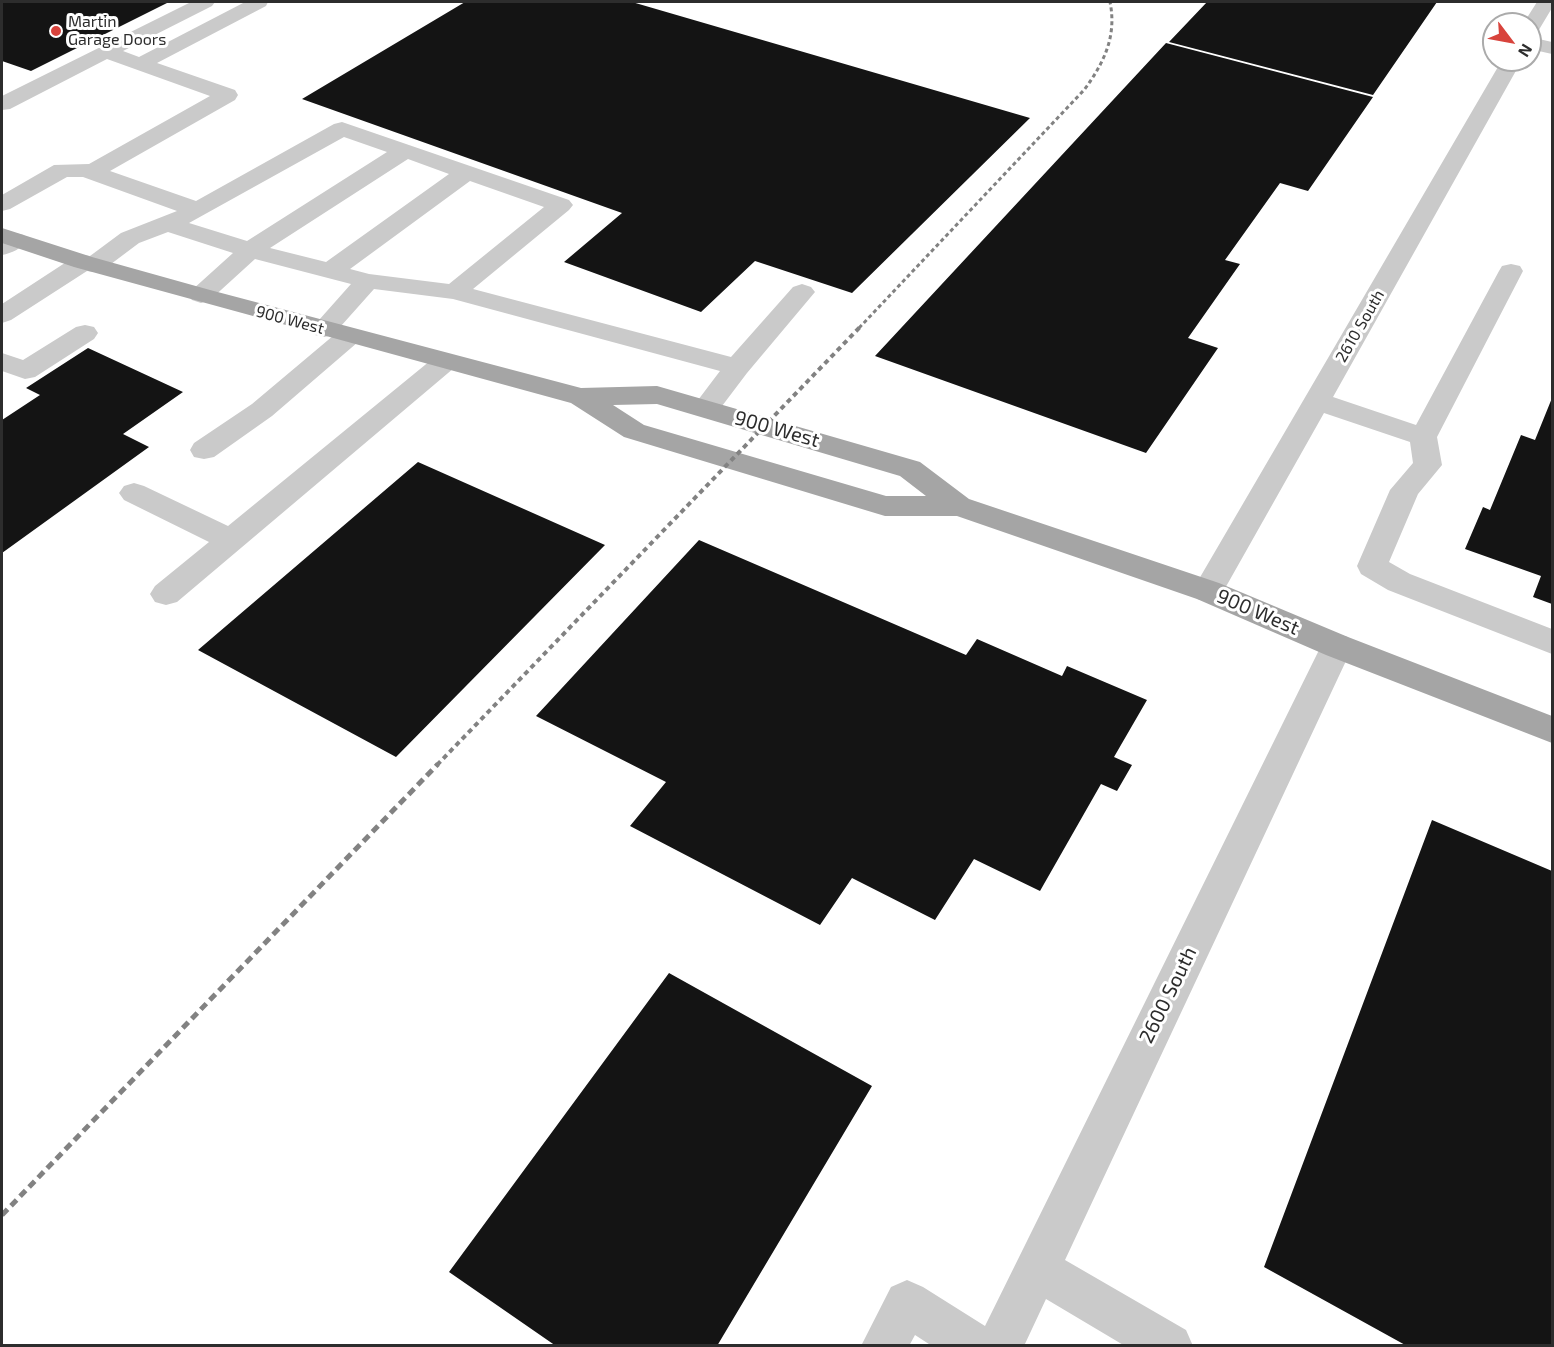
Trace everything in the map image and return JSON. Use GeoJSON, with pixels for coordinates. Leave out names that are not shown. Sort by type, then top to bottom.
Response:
{"type":"FeatureCollection","features":[{"type":"Feature","properties":{"kind":"main road","name":"900 West"},"geometry":{"type":"LineString","coordinates":[[6,241],[336,333],[582,397],[657,395],[910,469],[959,506],[1208,591],[1337,646],[1552,730]]}},
{"type":"Feature","properties":{"kind":"main road","name":"900 West"},"geometry":{"type":"LineString","coordinates":[[582,397],[634,431],[885,506],[959,506]]}},
{"type":"Feature","properties":{"kind":"street"},"geometry":{"type":"LineString","coordinates":[[3,102],[205,2]]}},
{"type":"Feature","properties":{"kind":"street"},"geometry":{"type":"LineString","coordinates":[[140,64],[259,2]]}},
{"type":"Feature","properties":{"kind":"street"},"geometry":{"type":"LineString","coordinates":[[92,172],[227,95],[106,51]]}},
{"type":"Feature","properties":{"kind":"street","name":"2610 South"},"geometry":{"type":"LineString","coordinates":[[1208,591],[1505,72]]}},
{"type":"Feature","properties":{"kind":"street"},"geometry":{"type":"LineString","coordinates":[[2,315],[130,238],[198,210],[342,129],[561,205],[454,292]]}},
{"type":"Feature","properties":{"kind":"street"},"geometry":{"type":"LineString","coordinates":[[201,295],[250,250],[405,151]]}},
{"type":"Feature","properties":{"kind":"street"},"geometry":{"type":"LineString","coordinates":[[2,204],[62,170],[92,172],[198,210]]}},
{"type":"Feature","properties":{"kind":"street"},"geometry":{"type":"LineString","coordinates":[[330,271],[467,172]]}},
{"type":"Feature","properties":{"kind":"street"},"geometry":{"type":"LineString","coordinates":[[167,224],[250,250],[368,281],[454,292],[736,367]]}},
{"type":"Feature","properties":{"kind":"street"},"geometry":{"type":"LineString","coordinates":[[1511,271],[1423,437],[1428,465],[1405,490],[1372,566],[1399,582],[1552,642]]}},
{"type":"Feature","properties":{"kind":"street"},"geometry":{"type":"LineString","coordinates":[[204,450],[262,410],[336,333],[368,281]]}},
{"type":"Feature","properties":{"kind":"street"},"geometry":{"type":"LineString","coordinates":[[706,408],[736,367],[802,292]]}},
{"type":"Feature","properties":{"kind":"street"},"geometry":{"type":"LineString","coordinates":[[2,361],[25,371],[85,333]]}},
{"type":"Feature","properties":{"kind":"street"},"geometry":{"type":"LineString","coordinates":[[166,594],[445,362]]}},
{"type":"Feature","properties":{"kind":"street"},"geometry":{"type":"LineString","coordinates":[[1318,401],[1423,437]]}},
{"type":"Feature","properties":{"kind":"street"},"geometry":{"type":"LineString","coordinates":[[134,493],[230,540]]}},
{"type":"Feature","properties":{"kind":"street","name":"2600 South"},"geometry":{"type":"LineString","coordinates":[[1000,1346],[1337,646]]}},
{"type":"Feature","properties":{"kind":"street"},"geometry":{"type":"LineString","coordinates":[[1037,1269],[1170,1346]]}},
{"type":"Feature","properties":{"kind":"street"},"geometry":{"type":"LineString","coordinates":[[884,1346],[907,1303],[974,1346]]}},
{"type":"Feature","properties":{"kind":"building","name":"Martin Garage Doors"},"geometry":{"type":"Polygon","coordinates":[[[2,2],[169,2],[31,71],[2,61],[2,2]]]}},
{"type":"Feature","properties":{"kind":"building"},"geometry":{"type":"Polygon","coordinates":[[[465,2],[632,2],[1030,118],[852,293],[755,261],[701,312],[564,262],[622,213],[302,99],[465,2]]]}},
{"type":"Feature","properties":{"kind":"building"},"geometry":{"type":"Polygon","coordinates":[[[1207,2],[1437,2],[1373,95],[1169,42],[1207,2]]]}},
{"type":"Feature","properties":{"kind":"building"},"geometry":{"type":"Polygon","coordinates":[[[1166,43],[1373,97],[1308,191],[1280,183],[1225,260],[1240,264],[1188,338],[1218,348],[1146,453],[875,356],[1166,43]]]}},
{"type":"Feature","properties":{"kind":"building"},"geometry":{"type":"Polygon","coordinates":[[[88,348],[183,392],[123,434],[149,447],[2,553],[2,420],[40,395],[26,388],[88,348]]]}},
{"type":"Feature","properties":{"kind":"building"},"geometry":{"type":"Polygon","coordinates":[[[1552,398],[1552,604],[1533,597],[1541,576],[1465,549],[1483,507],[1490,510],[1521,435],[1535,440],[1552,398]]]}},
{"type":"Feature","properties":{"kind":"building"},"geometry":{"type":"Polygon","coordinates":[[[418,462],[605,545],[396,757],[198,650],[418,462]]]}},
{"type":"Feature","properties":{"kind":"building"},"geometry":{"type":"Polygon","coordinates":[[[699,540],[966,655],[977,639],[1062,676],[1067,666],[1147,700],[1114,757],[1132,765],[1117,791],[1101,784],[1040,891],[974,859],[935,920],[852,878],[820,925],[630,826],[666,782],[536,716],[699,540]]]}},
{"type":"Feature","properties":{"kind":"building"},"geometry":{"type":"Polygon","coordinates":[[[1432,820],[1552,871],[1552,1346],[1407,1346],[1264,1267],[1432,820]]]}},
{"type":"Feature","properties":{"kind":"building"},"geometry":{"type":"Polygon","coordinates":[[[669,973],[872,1086],[717,1346],[556,1346],[449,1272],[669,973]]]}},
{"type":"Feature","properties":{"kind":"railway"},"geometry":{"type":"LineString","coordinates":[[859,328],[1084,90],[1107,49],[1112,26],[1110,2]]}},
{"type":"Feature","properties":{"kind":"railway"},"geometry":{"type":"LineString","coordinates":[[437,765],[860,327]]}},
{"type":"Feature","properties":{"kind":"railway"},"geometry":{"type":"LineString","coordinates":[[2,1215],[438,764]]}},
{"type":"Feature","properties":{"kind":"place","name":"Martin Garage Doors"},"geometry":{"type":"Point","coordinates":[56,31]}}]}
